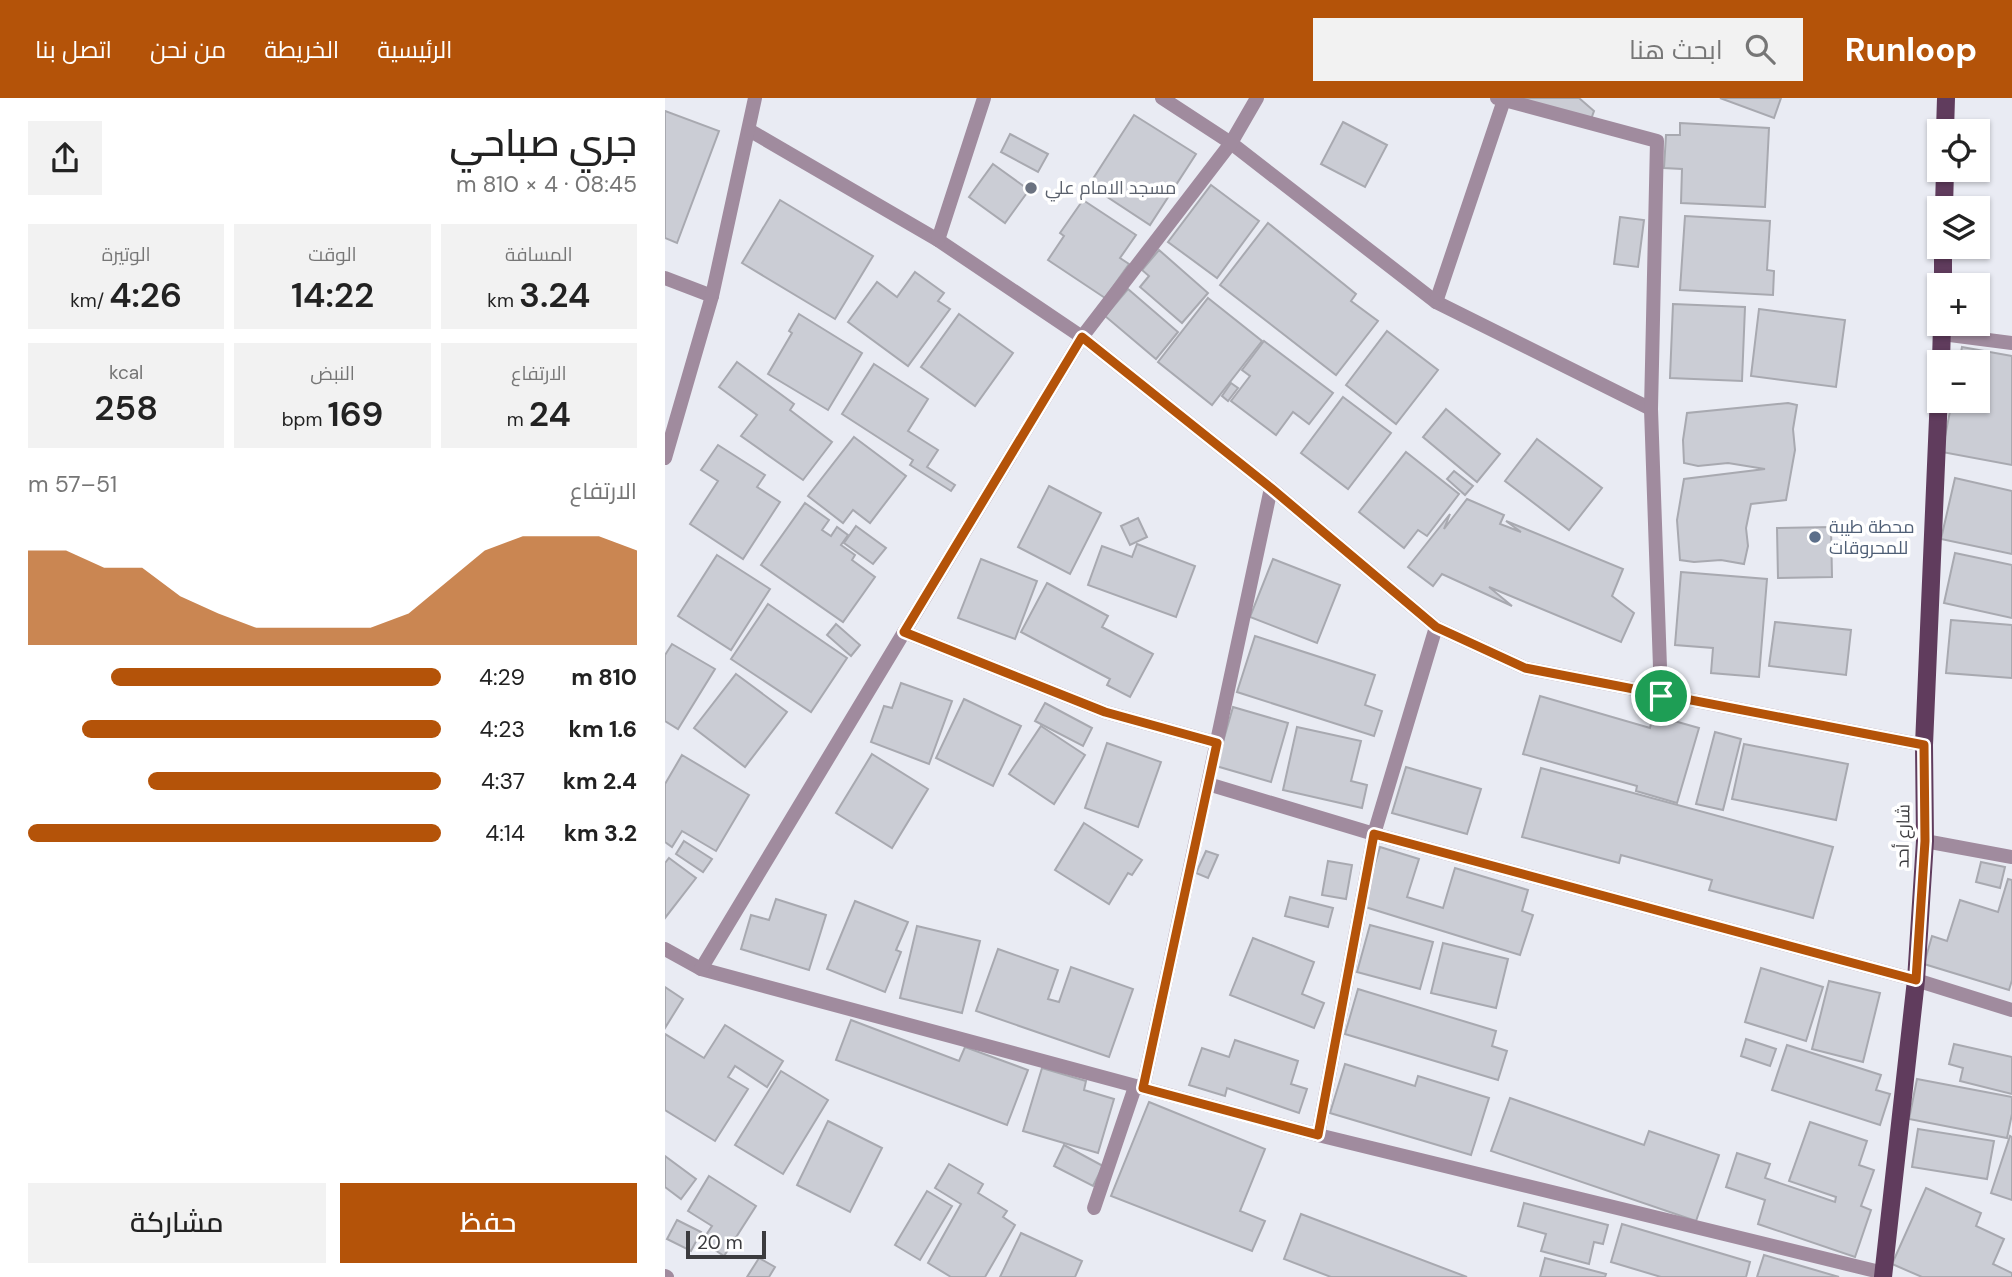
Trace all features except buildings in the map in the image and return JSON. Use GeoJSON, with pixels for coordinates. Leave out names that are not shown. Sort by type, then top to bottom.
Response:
{"type":"FeatureCollection","features":[{"type":"Feature","properties":{"kind":"main road"},"geometry":{"type":"LineString","coordinates":[[1945,119],[1946,98]]}},
{"type":"Feature","properties":{"kind":"main road","name":"شارع أحد"},"geometry":{"type":"LineString","coordinates":[[1883,1275],[1916,980],[1925,841],[1924,745],[1938,413]]}},
{"type":"Feature","properties":{"kind":"street"},"geometry":{"type":"LineString","coordinates":[[665,458],[712,296],[755,98]]}},
{"type":"Feature","properties":{"kind":"street"},"geometry":{"type":"LineString","coordinates":[[938,240],[984,98]]}},
{"type":"Feature","properties":{"kind":"street"},"geometry":{"type":"LineString","coordinates":[[1162,98],[1231,143],[1436,302],[1651,409]]}},
{"type":"Feature","properties":{"kind":"street"},"geometry":{"type":"LineString","coordinates":[[701,969],[1082,337],[1231,143],[1257,98]]}},
{"type":"Feature","properties":{"kind":"street"},"geometry":{"type":"LineString","coordinates":[[1436,302],[1501,99],[1657,141],[1651,409],[1661,696]]}},
{"type":"Feature","properties":{"kind":"street"},"geometry":{"type":"LineString","coordinates":[[749,130],[938,240],[1082,337],[1271,488],[1436,627],[1525,668],[1924,745]]}},
{"type":"Feature","properties":{"kind":"street"},"geometry":{"type":"LineString","coordinates":[[665,278],[712,296]]}},
{"type":"Feature","properties":{"kind":"street"},"geometry":{"type":"LineString","coordinates":[[1977,336],[2012,343]]}},
{"type":"Feature","properties":{"kind":"street"},"geometry":{"type":"LineString","coordinates":[[1094,1208],[1139,1087],[1208,784],[1271,488]]}},
{"type":"Feature","properties":{"kind":"street"},"geometry":{"type":"LineString","coordinates":[[1318,1135],[1374,834],[1436,627]]}},
{"type":"Feature","properties":{"kind":"street"},"geometry":{"type":"LineString","coordinates":[[904,632],[1105,712],[1217,743]]}},
{"type":"Feature","properties":{"kind":"street"},"geometry":{"type":"LineString","coordinates":[[1208,784],[1374,834],[1916,980],[2012,1010]]}},
{"type":"Feature","properties":{"kind":"street"},"geometry":{"type":"LineString","coordinates":[[1925,841],[2012,857]]}},
{"type":"Feature","properties":{"kind":"street"},"geometry":{"type":"LineString","coordinates":[[665,949],[701,969],[1318,1135],[1883,1275]]}},
{"type":"Feature","properties":{"kind":"place","name":"مسجد الامام علي"},"geometry":{"type":"Point","coordinates":[1031,188]}},
{"type":"Feature","properties":{"kind":"place","name":"محطة طيبة للمحروقات"},"geometry":{"type":"Point","coordinates":[1815,537]}},
{"type":"Feature","properties":{"kind":"route"},"geometry":{"type":"LineString","coordinates":[[1082,337],[1271,488],[1436,627],[1525,668],[1661,696],[1924,745],[1925,841],[1916,980],[1374,834],[1318,1135],[1143,1088],[1217,743],[1105,712],[904,632],[1082,337]]}}]}
